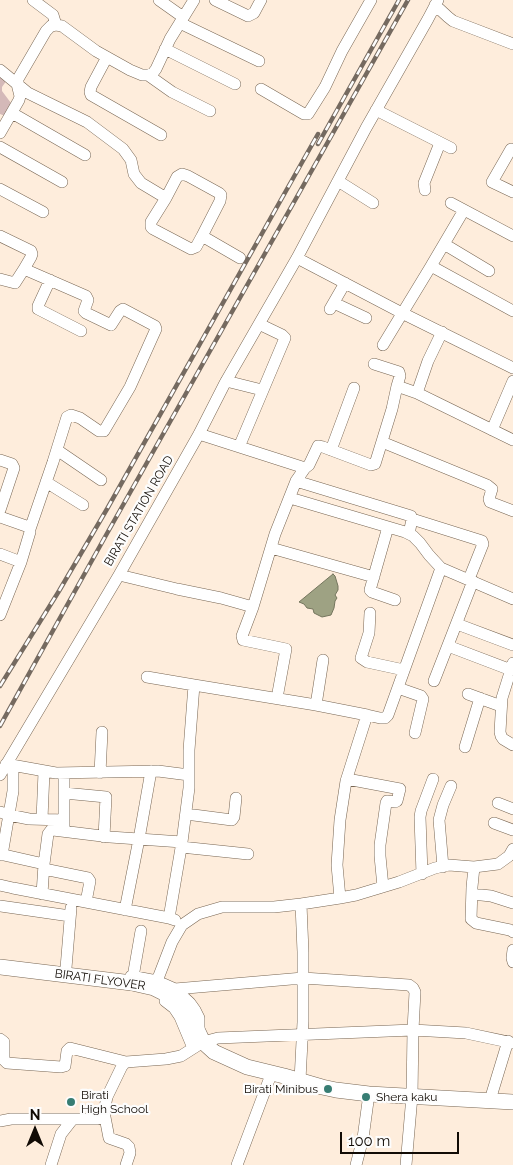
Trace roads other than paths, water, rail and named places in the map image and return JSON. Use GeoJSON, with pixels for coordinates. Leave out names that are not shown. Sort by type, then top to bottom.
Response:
{"type":"FeatureCollection","features":[{"type":"Feature","properties":{"kind":"main road","name":"BIRATI FLYOVER"},"geometry":{"type":"LineString","coordinates":[[0,967],[150,986],[160,990],[184,1008],[197,1036],[210,1050],[218,1055],[248,1067],[322,1087],[369,1094],[513,1102]]}},
{"type":"Feature","properties":{"kind":"street"},"geometry":{"type":"LineString","coordinates":[[33,0],[53,15],[56,25]]}},
{"type":"Feature","properties":{"kind":"street"},"geometry":{"type":"LineString","coordinates":[[159,0],[182,20],[260,61]]}},
{"type":"Feature","properties":{"kind":"street"},"geometry":{"type":"LineString","coordinates":[[148,75],[156,70],[170,39],[194,0]]}},
{"type":"Feature","properties":{"kind":"street"},"geometry":{"type":"LineString","coordinates":[[215,0],[248,16],[254,13],[261,0]]}},
{"type":"Feature","properties":{"kind":"street"},"geometry":{"type":"LineString","coordinates":[[261,89],[304,114],[308,114],[325,87],[342,51],[371,0]]}},
{"type":"Feature","properties":{"kind":"street"},"geometry":{"type":"LineString","coordinates":[[437,2],[448,18],[453,21],[513,44]]}},
{"type":"Feature","properties":{"kind":"street","name":"BIRATI STATION ROAD"},"geometry":{"type":"LineString","coordinates":[[0,775],[10,765],[199,434],[226,381],[297,258],[376,110],[437,2]]}},
{"type":"Feature","properties":{"kind":"street"},"geometry":{"type":"LineString","coordinates":[[0,134],[19,100],[18,79],[46,31],[51,26],[56,25],[62,26],[96,51],[130,70],[148,75],[172,92],[210,111]]}},
{"type":"Feature","properties":{"kind":"street"},"geometry":{"type":"LineString","coordinates":[[165,49],[235,84]]}},
{"type":"Feature","properties":{"kind":"street"},"geometry":{"type":"LineString","coordinates":[[107,57],[91,87],[91,95],[161,135]]}},
{"type":"Feature","properties":{"kind":"street"},"geometry":{"type":"LineString","coordinates":[[0,70],[28,93],[87,122],[123,148],[131,160],[134,174],[140,183],[166,198]]}},
{"type":"Feature","properties":{"kind":"street"},"geometry":{"type":"LineString","coordinates":[[376,110],[445,146],[424,183],[425,190]]}},
{"type":"Feature","properties":{"kind":"street"},"geometry":{"type":"LineString","coordinates":[[12,113],[85,155]]}},
{"type":"Feature","properties":{"kind":"street"},"geometry":{"type":"LineString","coordinates":[[0,147],[62,182]]}},
{"type":"Feature","properties":{"kind":"street"},"geometry":{"type":"LineString","coordinates":[[511,148],[492,182],[512,189]]}},
{"type":"Feature","properties":{"kind":"street"},"geometry":{"type":"LineString","coordinates":[[182,174],[221,195],[220,201],[202,236],[196,247],[191,249],[151,227],[151,222],[177,177],[182,174]]}},
{"type":"Feature","properties":{"kind":"street"},"geometry":{"type":"LineString","coordinates":[[338,181],[373,203]]}},
{"type":"Feature","properties":{"kind":"street"},"geometry":{"type":"LineString","coordinates":[[0,189],[43,212]]}},
{"type":"Feature","properties":{"kind":"street"},"geometry":{"type":"LineString","coordinates":[[451,203],[513,236]]}},
{"type":"Feature","properties":{"kind":"street"},"geometry":{"type":"LineString","coordinates":[[383,345],[464,210]]}},
{"type":"Feature","properties":{"kind":"street"},"geometry":{"type":"LineString","coordinates":[[0,236],[31,251],[32,254],[16,283],[0,279]]}},
{"type":"Feature","properties":{"kind":"street"},"geometry":{"type":"LineString","coordinates":[[202,236],[240,258]]}},
{"type":"Feature","properties":{"kind":"street"},"geometry":{"type":"LineString","coordinates":[[444,244],[490,271]]}},
{"type":"Feature","properties":{"kind":"street"},"geometry":{"type":"LineString","coordinates":[[297,258],[513,368]]}},
{"type":"Feature","properties":{"kind":"street"},"geometry":{"type":"LineString","coordinates":[[431,266],[513,310]]}},
{"type":"Feature","properties":{"kind":"street"},"geometry":{"type":"LineString","coordinates":[[0,615],[5,590],[21,562],[30,529],[68,416],[80,418],[99,431],[106,430],[130,387],[156,329],[155,326],[123,310],[112,324],[109,324],[84,311],[88,300],[86,296],[24,269]]}},
{"type":"Feature","properties":{"kind":"street"},"geometry":{"type":"LineString","coordinates":[[50,280],[38,310],[81,331]]}},
{"type":"Feature","properties":{"kind":"street"},"geometry":{"type":"LineString","coordinates":[[345,283],[332,306],[366,318]]}},
{"type":"Feature","properties":{"kind":"street"},"geometry":{"type":"LineString","coordinates":[[239,447],[285,338],[259,324]]}},
{"type":"Feature","properties":{"kind":"street"},"geometry":{"type":"LineString","coordinates":[[417,393],[428,361],[442,332]]}},
{"type":"Feature","properties":{"kind":"street"},"geometry":{"type":"LineString","coordinates":[[277,698],[286,649],[243,640],[242,636],[271,548],[296,481],[309,465],[318,446],[371,466],[375,464],[400,376],[398,372],[374,364]]}},
{"type":"Feature","properties":{"kind":"street"},"geometry":{"type":"LineString","coordinates":[[226,381],[262,390]]}},
{"type":"Feature","properties":{"kind":"street"},"geometry":{"type":"LineString","coordinates":[[492,430],[513,381]]}},
{"type":"Feature","properties":{"kind":"street"},"geometry":{"type":"LineString","coordinates":[[397,386],[452,409],[513,440]]}},
{"type":"Feature","properties":{"kind":"street"},"geometry":{"type":"LineString","coordinates":[[331,450],[354,388]]}},
{"type":"Feature","properties":{"kind":"street"},"geometry":{"type":"LineString","coordinates":[[199,434],[305,468]]}},
{"type":"Feature","properties":{"kind":"street"},"geometry":{"type":"LineString","coordinates":[[382,442],[487,485],[492,489],[490,502],[513,511]]}},
{"type":"Feature","properties":{"kind":"street"},"geometry":{"type":"LineString","coordinates":[[57,450],[101,480]]}},
{"type":"Feature","properties":{"kind":"street"},"geometry":{"type":"LineString","coordinates":[[0,460],[12,464],[14,468],[0,510]]}},
{"type":"Feature","properties":{"kind":"street"},"geometry":{"type":"LineString","coordinates":[[296,481],[411,516],[412,519],[482,541],[483,544],[456,624],[434,681]]}},
{"type":"Feature","properties":{"kind":"street"},"geometry":{"type":"LineString","coordinates":[[46,482],[83,505]]}},
{"type":"Feature","properties":{"kind":"street"},"geometry":{"type":"LineString","coordinates":[[290,498],[409,534],[420,543],[441,568],[513,599]]}},
{"type":"Feature","properties":{"kind":"street"},"geometry":{"type":"LineString","coordinates":[[0,517],[30,529]]}},
{"type":"Feature","properties":{"kind":"street"},"geometry":{"type":"LineString","coordinates":[[409,534],[412,519]]}},
{"type":"Feature","properties":{"kind":"street"},"geometry":{"type":"LineString","coordinates":[[388,527],[370,589],[395,600]]}},
{"type":"Feature","properties":{"kind":"street"},"geometry":{"type":"LineString","coordinates":[[271,548],[374,577]]}},
{"type":"Feature","properties":{"kind":"street"},"geometry":{"type":"LineString","coordinates":[[0,554],[21,562]]}},
{"type":"Feature","properties":{"kind":"street"},"geometry":{"type":"LineString","coordinates":[[147,677],[385,718],[388,715],[441,568]]}},
{"type":"Feature","properties":{"kind":"street"},"geometry":{"type":"LineString","coordinates":[[119,575],[253,607]]}},
{"type":"Feature","properties":{"kind":"street"},"geometry":{"type":"LineString","coordinates":[[370,613],[368,633],[361,658],[363,661],[404,670]]}},
{"type":"Feature","properties":{"kind":"street"},"geometry":{"type":"LineString","coordinates":[[456,624],[513,645]]}},
{"type":"Feature","properties":{"kind":"street"},"geometry":{"type":"LineString","coordinates":[[448,646],[512,666],[501,711],[500,736],[513,744]]}},
{"type":"Feature","properties":{"kind":"street"},"geometry":{"type":"LineString","coordinates":[[316,705],[323,660]]}},
{"type":"Feature","properties":{"kind":"street"},"geometry":{"type":"LineString","coordinates":[[169,918],[189,788],[189,750],[194,685]]}},
{"type":"Feature","properties":{"kind":"street"},"geometry":{"type":"LineString","coordinates":[[398,688],[421,696],[424,699],[415,733]]}},
{"type":"Feature","properties":{"kind":"street"},"geometry":{"type":"LineString","coordinates":[[468,694],[480,698],[513,718]]}},
{"type":"Feature","properties":{"kind":"street"},"geometry":{"type":"LineString","coordinates":[[465,747],[480,698]]}},
{"type":"Feature","properties":{"kind":"street"},"geometry":{"type":"LineString","coordinates":[[340,898],[337,865],[340,820],[347,779],[367,715]]}},
{"type":"Feature","properties":{"kind":"street"},"geometry":{"type":"LineString","coordinates":[[100,773],[102,732]]}},
{"type":"Feature","properties":{"kind":"street"},"geometry":{"type":"LineString","coordinates":[[86,902],[90,881],[88,878],[1,855],[5,814],[13,791],[10,765],[64,774],[162,771],[190,775]]}},
{"type":"Feature","properties":{"kind":"street"},"geometry":{"type":"LineString","coordinates":[[125,910],[151,771]]}},
{"type":"Feature","properties":{"kind":"street"},"geometry":{"type":"LineString","coordinates":[[42,818],[44,772]]}},
{"type":"Feature","properties":{"kind":"street"},"geometry":{"type":"LineString","coordinates":[[64,774],[64,826]]}},
{"type":"Feature","properties":{"kind":"street"},"geometry":{"type":"LineString","coordinates":[[347,779],[400,789],[397,801],[388,801],[386,803],[380,845],[383,887]]}},
{"type":"Feature","properties":{"kind":"street"},"geometry":{"type":"LineString","coordinates":[[422,874],[420,817],[433,779]]}},
{"type":"Feature","properties":{"kind":"street"},"geometry":{"type":"LineString","coordinates":[[443,867],[439,820],[443,804],[451,786]]}},
{"type":"Feature","properties":{"kind":"street"},"geometry":{"type":"LineString","coordinates":[[64,793],[106,797],[104,837]]}},
{"type":"Feature","properties":{"kind":"street"},"geometry":{"type":"LineString","coordinates":[[186,814],[232,820],[234,818],[236,798]]}},
{"type":"Feature","properties":{"kind":"street"},"geometry":{"type":"LineString","coordinates":[[498,803],[513,809]]}},
{"type":"Feature","properties":{"kind":"street"},"geometry":{"type":"LineString","coordinates":[[5,814],[42,818],[104,837],[139,839],[248,854]]}},
{"type":"Feature","properties":{"kind":"street"},"geometry":{"type":"LineString","coordinates":[[494,823],[513,830]]}},
{"type":"Feature","properties":{"kind":"street"},"geometry":{"type":"LineString","coordinates":[[42,894],[49,832],[64,826]]}},
{"type":"Feature","properties":{"kind":"street"},"geometry":{"type":"LineString","coordinates":[[157,981],[172,942],[182,925],[198,914],[222,907],[260,908],[340,898],[383,887],[449,865],[474,867],[498,864],[509,856],[513,848]]}},
{"type":"Feature","properties":{"kind":"street"},"geometry":{"type":"LineString","coordinates":[[474,867],[471,920],[513,932]]}},
{"type":"Feature","properties":{"kind":"street"},"geometry":{"type":"LineString","coordinates":[[0,884],[42,894],[169,918],[176,920],[182,925]]}},
{"type":"Feature","properties":{"kind":"street"},"geometry":{"type":"LineString","coordinates":[[472,894],[490,896],[513,903]]}},
{"type":"Feature","properties":{"kind":"street"},"geometry":{"type":"LineString","coordinates":[[66,968],[72,899]]}},
{"type":"Feature","properties":{"kind":"street"},"geometry":{"type":"LineString","coordinates":[[300,1080],[303,1035],[301,904]]}},
{"type":"Feature","properties":{"kind":"street"},"geometry":{"type":"LineString","coordinates":[[0,906],[70,916]]}},
{"type":"Feature","properties":{"kind":"street"},"geometry":{"type":"LineString","coordinates":[[133,977],[141,931]]}},
{"type":"Feature","properties":{"kind":"street"},"geometry":{"type":"LineString","coordinates":[[513,950],[513,962]]}},
{"type":"Feature","properties":{"kind":"street"},"geometry":{"type":"LineString","coordinates":[[0,961],[157,981],[174,988],[190,1003],[199,1018],[197,1036],[182,1056],[166,1059],[126,1062],[70,1048],[67,1051],[64,1066],[61,1067],[7,1063],[4,1060],[4,1042],[0,1039]]}},
{"type":"Feature","properties":{"kind":"street"},"geometry":{"type":"LineString","coordinates":[[0,973],[136,990],[154,994],[161,997],[174,1008],[197,1036],[218,1038],[412,1030],[466,1033],[511,1042],[490,1100]]}},
{"type":"Feature","properties":{"kind":"street"},"geometry":{"type":"LineString","coordinates":[[174,988],[303,978],[409,986],[413,988],[415,992],[412,1030],[412,1096],[406,1165]]}},
{"type":"Feature","properties":{"kind":"street"},"geometry":{"type":"LineString","coordinates":[[126,1062],[122,1066],[107,1097],[104,1112],[109,1138],[126,1144],[129,1147],[130,1153],[126,1165]]}},
{"type":"Feature","properties":{"kind":"street"},"geometry":{"type":"LineString","coordinates":[[237,1165],[272,1072]]}},
{"type":"Feature","properties":{"kind":"street"},"geometry":{"type":"LineString","coordinates":[[356,1165],[363,1138],[369,1094]]}},
{"type":"Feature","properties":{"kind":"street"},"geometry":{"type":"LineString","coordinates":[[0,1121],[11,1119],[98,1119],[104,1112]]}},
{"type":"Feature","properties":{"kind":"street"},"geometry":{"type":"LineString","coordinates":[[51,1165],[61,1134],[72,1120]]}},
{"type":"Feature","properties":{"kind":"railway"},"geometry":{"type":"LineString","coordinates":[[318,144],[399,0]]}},
{"type":"Feature","properties":{"kind":"railway"},"geometry":{"type":"LineString","coordinates":[[0,726],[408,0]]}},
{"type":"Feature","properties":{"kind":"railway"},"geometry":{"type":"LineString","coordinates":[[0,686],[107,509],[318,134]]}},
{"type":"Feature","properties":{"kind":"place","name":"Birati Minibus"},"geometry":{"type":"Point","coordinates":[328,1089]}},
{"type":"Feature","properties":{"kind":"place","name":"Shera kaku"},"geometry":{"type":"Point","coordinates":[366,1097]}},
{"type":"Feature","properties":{"kind":"place","name":"Birati High School"},"geometry":{"type":"Point","coordinates":[71,1102]}}]}
